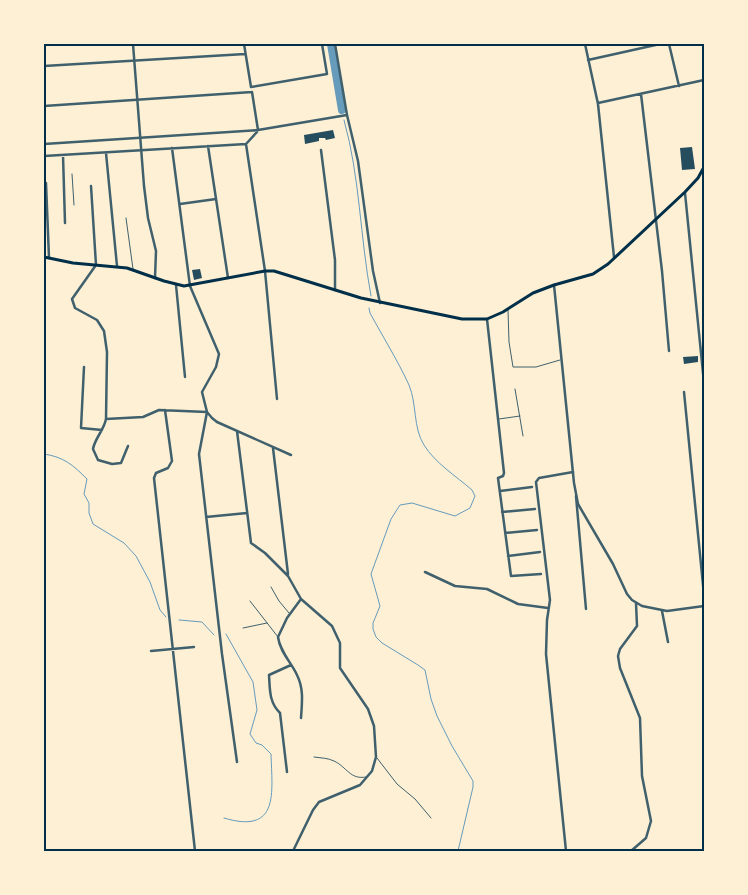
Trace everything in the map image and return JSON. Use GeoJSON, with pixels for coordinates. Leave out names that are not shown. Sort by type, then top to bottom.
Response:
{"type":"FeatureCollection","features":[{"type":"Feature","properties":{"kind":"main road"},"geometry":{"type":"LineString","coordinates":[[44,257],[67,262],[117,266],[176,285],[190,286],[266,271],[281,273],[335,291],[380,303],[462,319],[487,319],[498,315],[533,292],[554,284],[592,274],[615,259],[685,192],[698,178],[704,166]]}},
{"type":"Feature","properties":{"kind":"street"},"geometry":{"type":"LineString","coordinates":[[133,44],[140,151],[147,211],[156,251],[155,278]]}},
{"type":"Feature","properties":{"kind":"street"},"geometry":{"type":"LineString","coordinates":[[44,156],[246,144],[258,130],[244,44]]}},
{"type":"Feature","properties":{"kind":"street"},"geometry":{"type":"LineString","coordinates":[[251,87],[327,74],[322,44]]}},
{"type":"Feature","properties":{"kind":"street"},"geometry":{"type":"LineString","coordinates":[[335,44],[347,115],[358,161],[373,271],[380,303]]}},
{"type":"Feature","properties":{"kind":"street"},"geometry":{"type":"LineString","coordinates":[[585,44],[598,104],[615,259]]}},
{"type":"Feature","properties":{"kind":"street"},"geometry":{"type":"LineString","coordinates":[[588,60],[660,44]]}},
{"type":"Feature","properties":{"kind":"street"},"geometry":{"type":"LineString","coordinates":[[669,44],[679,86]]}},
{"type":"Feature","properties":{"kind":"street"},"geometry":{"type":"LineString","coordinates":[[44,66],[245,54]]}},
{"type":"Feature","properties":{"kind":"street"},"geometry":{"type":"LineString","coordinates":[[598,104],[704,80]]}},
{"type":"Feature","properties":{"kind":"street"},"geometry":{"type":"LineString","coordinates":[[44,106],[252,92]]}},
{"type":"Feature","properties":{"kind":"street"},"geometry":{"type":"LineString","coordinates":[[641,94],[662,271],[669,352]]}},
{"type":"Feature","properties":{"kind":"street"},"geometry":{"type":"LineString","coordinates":[[44,144],[258,130],[347,115]]}},
{"type":"Feature","properties":{"kind":"street"},"geometry":{"type":"LineString","coordinates":[[246,144],[266,271],[277,399]]}},
{"type":"Feature","properties":{"kind":"street"},"geometry":{"type":"LineString","coordinates":[[208,146],[228,278]]}},
{"type":"Feature","properties":{"kind":"street"},"geometry":{"type":"LineString","coordinates":[[172,148],[190,286],[219,354],[216,367],[202,392],[207,412],[199,450],[222,654],[237,762]]}},
{"type":"Feature","properties":{"kind":"street"},"geometry":{"type":"LineString","coordinates":[[321,150],[335,260],[335,291]]}},
{"type":"Feature","properties":{"kind":"street"},"geometry":{"type":"LineString","coordinates":[[106,153],[117,266]]}},
{"type":"Feature","properties":{"kind":"street"},"geometry":{"type":"LineString","coordinates":[[63,155],[65,223]]}},
{"type":"Feature","properties":{"kind":"street"},"geometry":{"type":"LineString","coordinates":[[46,183],[49,258]]}},
{"type":"Feature","properties":{"kind":"street"},"geometry":{"type":"LineString","coordinates":[[91,186],[96,265],[73,296],[72,302],[77,310],[96,320],[104,331],[107,352],[106,419],[93,447],[94,454],[98,460],[119,464],[126,455],[128,446]]}},
{"type":"Feature","properties":{"kind":"street"},"geometry":{"type":"LineString","coordinates":[[685,192],[704,383]]}},
{"type":"Feature","properties":{"kind":"street"},"geometry":{"type":"LineString","coordinates":[[180,204],[216,199]]}},
{"type":"Feature","properties":{"kind":"street"},"geometry":{"type":"LineString","coordinates":[[554,284],[586,609]]}},
{"type":"Feature","properties":{"kind":"street"},"geometry":{"type":"LineString","coordinates":[[176,285],[185,377]]}},
{"type":"Feature","properties":{"kind":"street"},"geometry":{"type":"LineString","coordinates":[[487,319],[504,473],[504,476],[498,478],[511,576],[541,574]]}},
{"type":"Feature","properties":{"kind":"street"},"geometry":{"type":"LineString","coordinates":[[84,367],[81,428],[102,430]]}},
{"type":"Feature","properties":{"kind":"street"},"geometry":{"type":"LineString","coordinates":[[684,392],[704,595]]}},
{"type":"Feature","properties":{"kind":"street"},"geometry":{"type":"LineString","coordinates":[[106,419],[143,417],[159,410],[207,412],[214,420],[291,455]]}},
{"type":"Feature","properties":{"kind":"street"},"geometry":{"type":"LineString","coordinates":[[165,410],[172,463],[168,468],[158,471],[154,478],[195,851]]}},
{"type":"Feature","properties":{"kind":"street"},"geometry":{"type":"LineString","coordinates":[[237,431],[250,542],[265,552],[288,576],[302,599],[329,623],[334,630],[340,643],[340,665],[342,671],[368,709],[373,720],[376,757],[369,776],[360,785],[319,802],[313,810],[293,851]]}},
{"type":"Feature","properties":{"kind":"street"},"geometry":{"type":"LineString","coordinates":[[273,447],[288,576]]}},
{"type":"Feature","properties":{"kind":"street"},"geometry":{"type":"LineString","coordinates":[[566,851],[546,654],[550,600],[536,482],[539,478],[573,472]]}},
{"type":"Feature","properties":{"kind":"street"},"geometry":{"type":"LineString","coordinates":[[500,491],[532,487]]}},
{"type":"Feature","properties":{"kind":"street"},"geometry":{"type":"LineString","coordinates":[[576,495],[579,506],[613,564],[627,594],[636,603],[662,610],[675,611],[704,606]]}},
{"type":"Feature","properties":{"kind":"street"},"geometry":{"type":"LineString","coordinates":[[502,512],[535,509]]}},
{"type":"Feature","properties":{"kind":"street"},"geometry":{"type":"LineString","coordinates":[[206,517],[248,513]]}},
{"type":"Feature","properties":{"kind":"street"},"geometry":{"type":"LineString","coordinates":[[505,533],[537,530]]}},
{"type":"Feature","properties":{"kind":"street"},"geometry":{"type":"LineString","coordinates":[[508,556],[540,552]]}},
{"type":"Feature","properties":{"kind":"street"},"geometry":{"type":"LineString","coordinates":[[425,572],[458,586],[487,589],[518,604],[548,608]]}},
{"type":"Feature","properties":{"kind":"street"},"geometry":{"type":"LineString","coordinates":[[300,718],[302,692],[298,677],[282,651],[278,637],[290,614],[302,599]]}},
{"type":"Feature","properties":{"kind":"street"},"geometry":{"type":"LineString","coordinates":[[631,851],[646,838],[651,821],[642,776],[640,718],[620,668],[618,656],[620,649],[637,626],[636,603]]}},
{"type":"Feature","properties":{"kind":"street"},"geometry":{"type":"LineString","coordinates":[[662,610],[668,642]]}},
{"type":"Feature","properties":{"kind":"street"},"geometry":{"type":"LineString","coordinates":[[152,651],[194,646]]}},
{"type":"Feature","properties":{"kind":"street"},"geometry":{"type":"LineString","coordinates":[[287,772],[282,720],[280,713],[271,701],[269,675],[291,665]]}},
{"type":"Feature","properties":{"kind":"lane"},"geometry":{"type":"LineString","coordinates":[[72,174],[74,205]]}},
{"type":"Feature","properties":{"kind":"lane"},"geometry":{"type":"LineString","coordinates":[[126,218],[134,270]]}},
{"type":"Feature","properties":{"kind":"lane"},"geometry":{"type":"LineString","coordinates":[[508,309],[509,342],[513,367],[536,367],[561,360]]}},
{"type":"Feature","properties":{"kind":"lane"},"geometry":{"type":"LineString","coordinates":[[515,389],[523,436]]}},
{"type":"Feature","properties":{"kind":"lane"},"geometry":{"type":"LineString","coordinates":[[498,419],[520,416]]}},
{"type":"Feature","properties":{"kind":"lane"},"geometry":{"type":"LineString","coordinates":[[271,587],[279,601],[290,614]]}},
{"type":"Feature","properties":{"kind":"lane"},"geometry":{"type":"LineString","coordinates":[[250,601],[278,637]]}},
{"type":"Feature","properties":{"kind":"lane"},"geometry":{"type":"LineString","coordinates":[[243,628],[267,622]]}},
{"type":"Feature","properties":{"kind":"lane"},"geometry":{"type":"LineString","coordinates":[[314,757],[333,760],[355,777],[369,776]]}},
{"type":"Feature","properties":{"kind":"lane"},"geometry":{"type":"LineString","coordinates":[[376,757],[397,784],[415,799],[431,818]]}},
{"type":"Feature","properties":{"kind":"building"},"geometry":{"type":"Polygon","coordinates":[[[333,130],[335,138],[326,140],[325,138],[319,138],[319,141],[305,144],[304,135],[333,130]]]}},
{"type":"Feature","properties":{"kind":"building"},"geometry":{"type":"Polygon","coordinates":[[[692,147],[695,169],[682,170],[680,148],[692,147]]]}},
{"type":"Feature","properties":{"kind":"building"},"geometry":{"type":"Polygon","coordinates":[[[200,269],[202,278],[194,280],[192,270],[200,269]]]}},
{"type":"Feature","properties":{"kind":"building"},"geometry":{"type":"Polygon","coordinates":[[[698,356],[698,362],[684,364],[683,357],[698,356]]]}},
{"type":"Feature","properties":{"kind":"waterway"},"geometry":{"type":"LineString","coordinates":[[331,44],[342,110]]}},
{"type":"Feature","properties":{"kind":"waterway"},"geometry":{"type":"LineString","coordinates":[[344,120],[357,185],[371,296]]}},
{"type":"Feature","properties":{"kind":"waterway"},"geometry":{"type":"LineString","coordinates":[[369,308],[409,385],[418,431],[424,445],[440,463],[472,490],[475,496],[470,508],[455,516],[412,503],[400,505],[391,519],[371,574],[380,606],[373,623],[376,637],[382,643],[425,670],[431,699],[437,716],[473,781],[458,851]]}},
{"type":"Feature","properties":{"kind":"waterway"},"geometry":{"type":"LineString","coordinates":[[44,454],[68,462],[87,479],[84,494],[89,503],[89,513],[93,524],[124,543],[136,556],[150,582],[160,610],[166,617]]}},
{"type":"Feature","properties":{"kind":"waterway"},"geometry":{"type":"LineString","coordinates":[[179,620],[202,622],[214,635]]}},
{"type":"Feature","properties":{"kind":"waterway"},"geometry":{"type":"LineString","coordinates":[[224,818],[242,822],[255,821],[264,815],[269,807],[272,782],[271,754],[262,745],[256,743],[250,734],[257,710],[253,682],[226,634]]}}]}
